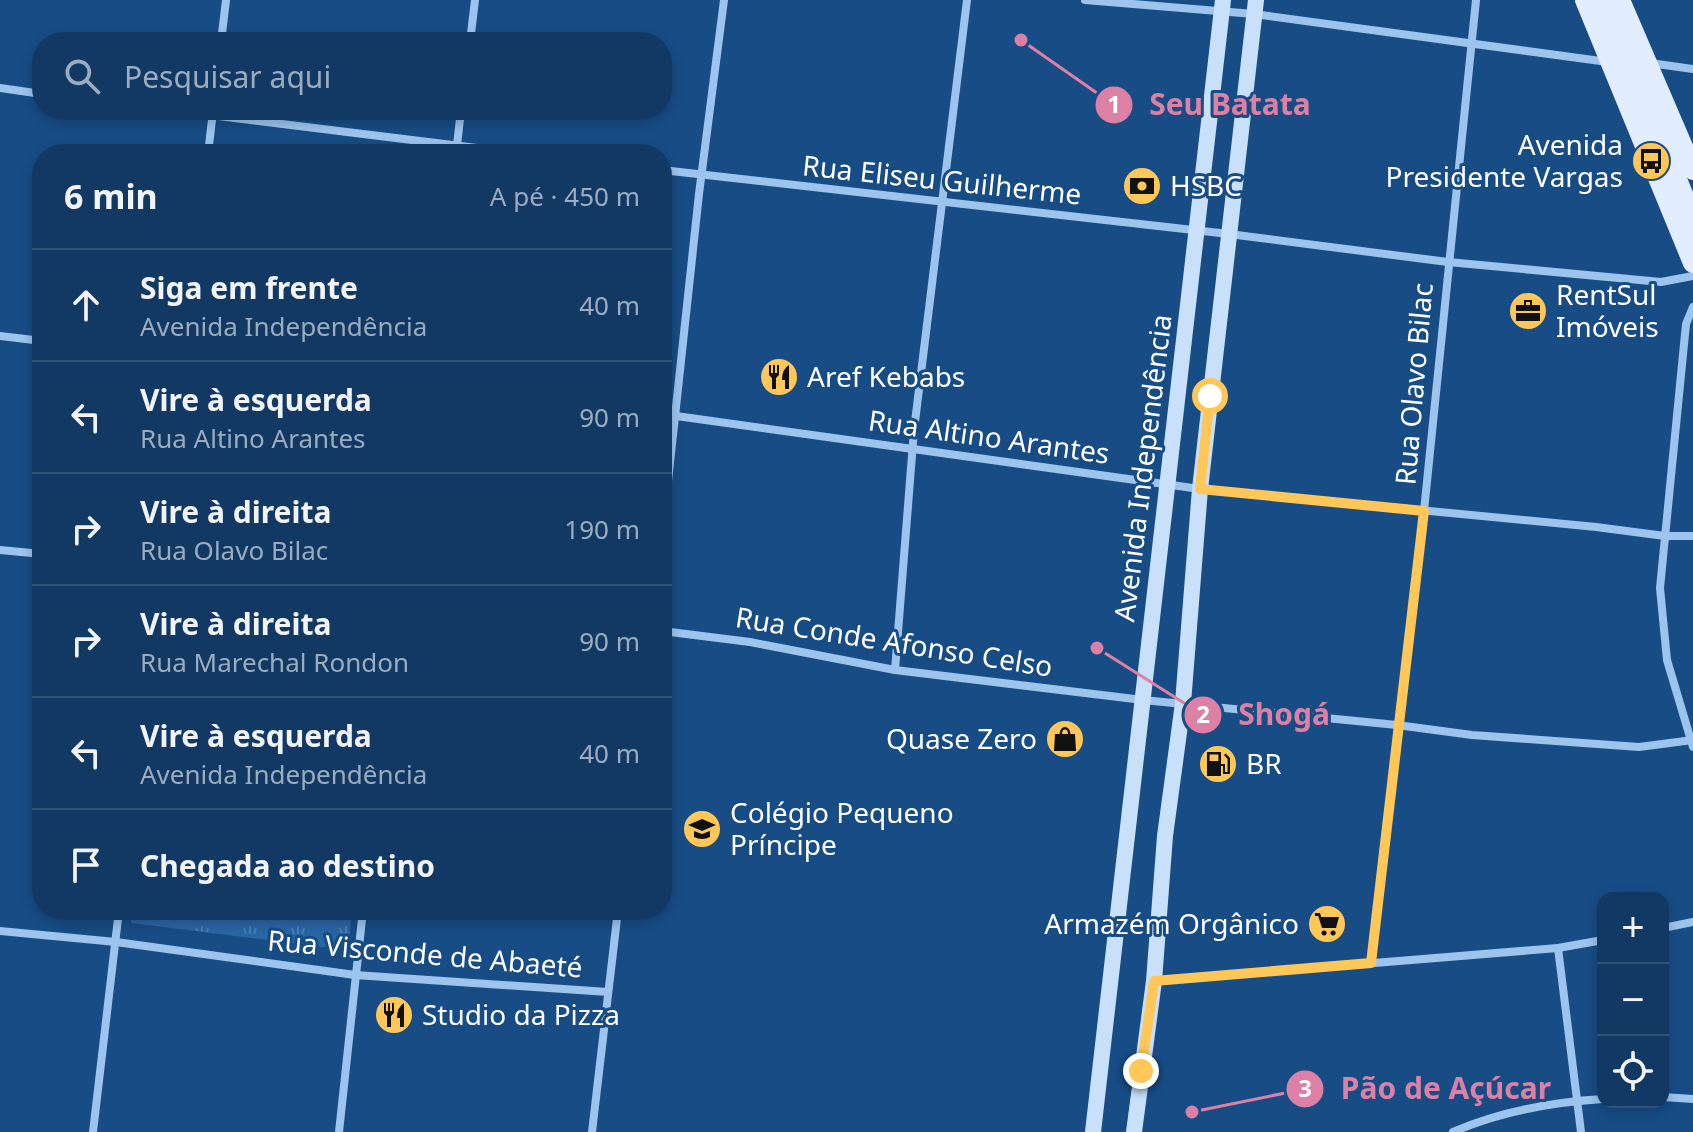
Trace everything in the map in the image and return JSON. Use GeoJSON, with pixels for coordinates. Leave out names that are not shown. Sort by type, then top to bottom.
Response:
{"type":"FeatureCollection","features":[{"type":"Feature","properties":{"kind":"main road"},"geometry":{"type":"LineString","coordinates":[[1585,0],[1693,263]]}},
{"type":"Feature","properties":{"kind":"main road"},"geometry":{"type":"LineString","coordinates":[[1603,0],[1690,211],[1693,232]]}},
{"type":"Feature","properties":{"kind":"main road"},"geometry":{"type":"LineString","coordinates":[[1620,0],[1693,170]]}},
{"type":"Feature","properties":{"kind":"main road","name":"Avenida Independência"},"geometry":{"type":"LineString","coordinates":[[1093,1132],[1222,6]]}},
{"type":"Feature","properties":{"kind":"main road","name":"Avenida Independência"},"geometry":{"type":"LineString","coordinates":[[1134,1132],[1154,981],[1165,836],[1183,703],[1200,489],[1255,7]]}},
{"type":"Feature","properties":{"kind":"street"},"geometry":{"type":"LineString","coordinates":[[222,32],[226,0]]}},
{"type":"Feature","properties":{"kind":"street"},"geometry":{"type":"LineString","coordinates":[[471,32],[475,0]]}},
{"type":"Feature","properties":{"kind":"street"},"geometry":{"type":"LineString","coordinates":[[672,451],[701,174],[724,0]]}},
{"type":"Feature","properties":{"kind":"street"},"geometry":{"type":"LineString","coordinates":[[895,670],[913,448],[967,0]]}},
{"type":"Feature","properties":{"kind":"street"},"geometry":{"type":"LineString","coordinates":[[1085,0],[1255,7],[1471,43],[1612,62]]}},
{"type":"Feature","properties":{"kind":"street","name":"Rua Olavo Bilac"},"geometry":{"type":"LineString","coordinates":[[1371,963],[1424,511],[1476,0]]}},
{"type":"Feature","properties":{"kind":"street"},"geometry":{"type":"LineString","coordinates":[[1649,63],[1693,69]]}},
{"type":"Feature","properties":{"kind":"street"},"geometry":{"type":"LineString","coordinates":[[0,88],[32,93]]}},
{"type":"Feature","properties":{"kind":"street"},"geometry":{"type":"LineString","coordinates":[[209,144],[212,120]]}},
{"type":"Feature","properties":{"kind":"street"},"geometry":{"type":"LineString","coordinates":[[259,120],[417,144]]}},
{"type":"Feature","properties":{"kind":"street"},"geometry":{"type":"LineString","coordinates":[[457,144],[460,120]]}},
{"type":"Feature","properties":{"kind":"street","name":"Rua Eliseu Guilherme"},"geometry":{"type":"LineString","coordinates":[[672,171],[1196,230],[1448,262],[1661,282],[1693,276]]}},
{"type":"Feature","properties":{"kind":"street"},"geometry":{"type":"LineString","coordinates":[[1692,742],[1667,660],[1660,588],[1686,324],[1693,307]]}},
{"type":"Feature","properties":{"kind":"street"},"geometry":{"type":"LineString","coordinates":[[0,336],[32,340]]}},
{"type":"Feature","properties":{"kind":"street","name":"Rua Altino Arantes"},"geometry":{"type":"LineString","coordinates":[[672,415],[1200,489],[1665,536],[1693,536]]}},
{"type":"Feature","properties":{"kind":"street"},"geometry":{"type":"LineString","coordinates":[[0,550],[32,553]]}},
{"type":"Feature","properties":{"kind":"street","name":"Rua Conde Afonso Celso"},"geometry":{"type":"LineString","coordinates":[[672,632],[750,642],[895,670],[1143,700],[1472,735],[1639,747],[1692,742]]}},
{"type":"Feature","properties":{"kind":"street"},"geometry":{"type":"LineString","coordinates":[[93,1132],[118,920]]}},
{"type":"Feature","properties":{"kind":"street"},"geometry":{"type":"LineString","coordinates":[[339,1132],[362,920]]}},
{"type":"Feature","properties":{"kind":"street"},"geometry":{"type":"LineString","coordinates":[[592,1132],[617,920]]}},
{"type":"Feature","properties":{"kind":"street"},"geometry":{"type":"LineString","coordinates":[[1669,927],[1693,922]]}},
{"type":"Feature","properties":{"kind":"street","name":"Rua Visconde de Abaeté"},"geometry":{"type":"LineString","coordinates":[[0,931],[116,942],[355,975],[608,992]]}},
{"type":"Feature","properties":{"kind":"street"},"geometry":{"type":"LineString","coordinates":[[1154,981],[1558,948],[1597,941]]}},
{"type":"Feature","properties":{"kind":"street"},"geometry":{"type":"LineString","coordinates":[[1558,948],[1581,1132]]}},
{"type":"Feature","properties":{"kind":"street"},"geometry":{"type":"LineString","coordinates":[[1669,1097],[1693,1099]]}},
{"type":"Feature","properties":{"kind":"street"},"geometry":{"type":"LineString","coordinates":[[1453,1132],[1478,1121],[1577,1100],[1597,1099]]}},
{"type":"Feature","properties":{"kind":"green space"},"geometry":{"type":"Polygon","coordinates":[[[131,920],[351,920],[348,950],[131,923],[131,920]]]}},
{"type":"Feature","properties":{"kind":"place","name":"Seu Batata"},"geometry":{"type":"Point","coordinates":[1021,40]}},
{"type":"Feature","properties":{"kind":"place","name":"Avenida Presidente Vargas"},"geometry":{"type":"Point","coordinates":[1651,161]}},
{"type":"Feature","properties":{"kind":"place","name":"HSBC"},"geometry":{"type":"Point","coordinates":[1142,186]}},
{"type":"Feature","properties":{"kind":"place","name":"RentSul Imóveis"},"geometry":{"type":"Point","coordinates":[1528,311]}},
{"type":"Feature","properties":{"kind":"place","name":"Aref Kebabs"},"geometry":{"type":"Point","coordinates":[779,377]}},
{"type":"Feature","properties":{"kind":"place","name":"Shogá"},"geometry":{"type":"Point","coordinates":[1097,648]}},
{"type":"Feature","properties":{"kind":"place","name":"Quase Zero"},"geometry":{"type":"Point","coordinates":[1065,739]}},
{"type":"Feature","properties":{"kind":"place","name":"BR"},"geometry":{"type":"Point","coordinates":[1218,764]}},
{"type":"Feature","properties":{"kind":"place","name":"Colégio Pequeno Príncipe"},"geometry":{"type":"Point","coordinates":[702,829]}},
{"type":"Feature","properties":{"kind":"place","name":"Armazém Orgânico"},"geometry":{"type":"Point","coordinates":[1327,924]}},
{"type":"Feature","properties":{"kind":"place","name":"Studio da Pizza"},"geometry":{"type":"Point","coordinates":[394,1015]}},
{"type":"Feature","properties":{"kind":"place","name":"Pão de Açúcar"},"geometry":{"type":"Point","coordinates":[1192,1112]}},
{"type":"Feature","properties":{"kind":"route"},"geometry":{"type":"LineString","coordinates":[[1141,1071],[1154,981],[1371,963],[1424,511],[1200,489],[1210,396]]}}]}
